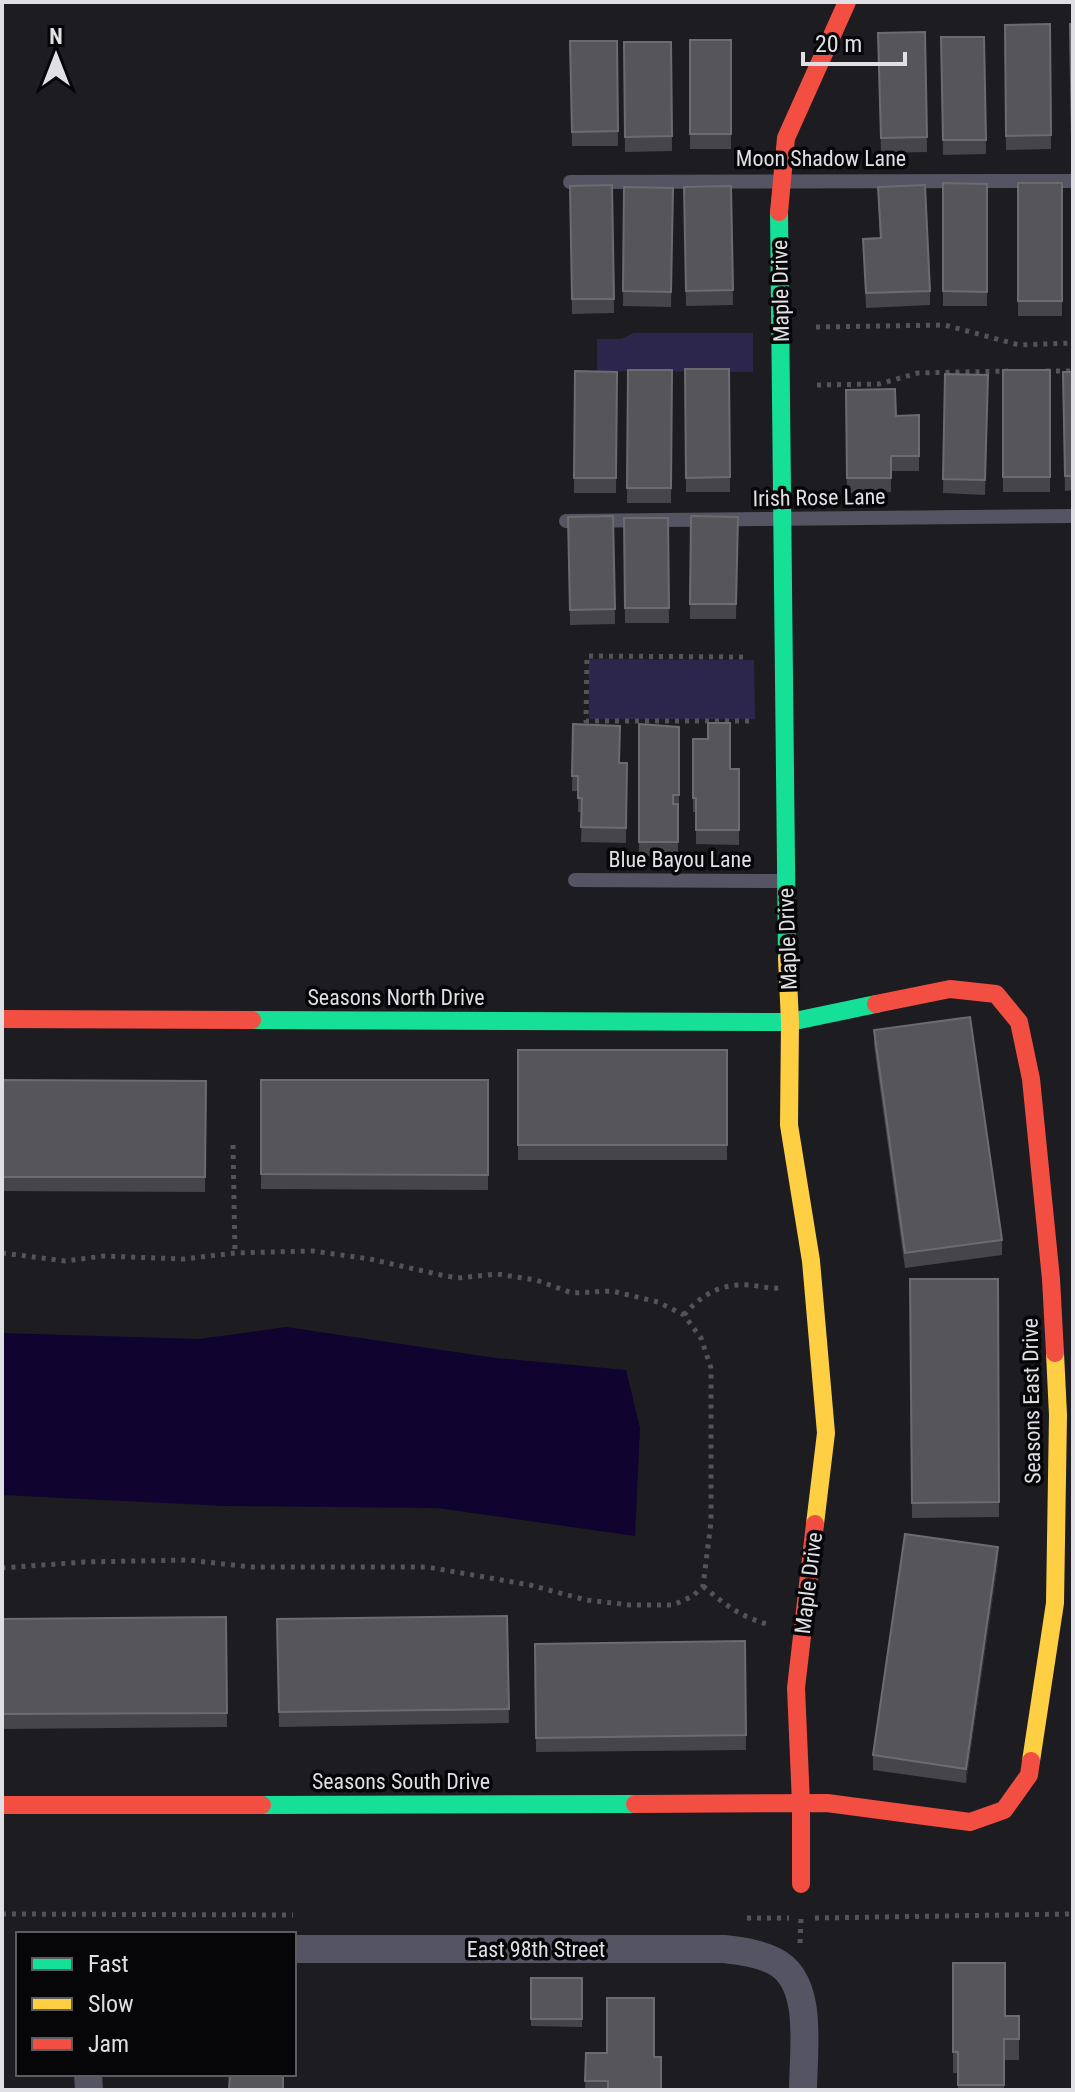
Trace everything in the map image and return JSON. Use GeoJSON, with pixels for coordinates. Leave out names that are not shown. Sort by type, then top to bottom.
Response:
{"type":"FeatureCollection","features":[{"type":"Feature","properties":{"kind":"street","name":"Maple Drive"},"geometry":{"type":"LineString","coordinates":[[801,1884],[796,1688],[826,1433],[811,1261],[789,1125],[779,228],[786,138],[847,2]]}},
{"type":"Feature","properties":{"kind":"street","name":"Seasons East Drive"},"geometry":{"type":"LineString","coordinates":[[790,1022],[950,989],[996,994],[1019,1022],[1031,1079],[1048,1248],[1058,1415],[1055,1603],[1029,1775],[1004,1810],[970,1822],[827,1803],[801,1803]]}},
{"type":"Feature","properties":{"kind":"street","name":"Seasons North Drive"},"geometry":{"type":"LineString","coordinates":[[2,1019],[790,1022]]}},
{"type":"Feature","properties":{"kind":"street","name":"Seasons South Drive"},"geometry":{"type":"LineString","coordinates":[[2,1805],[801,1803]]}},
{"type":"Feature","properties":{"kind":"street","name":"East 98th Street"},"geometry":{"type":"LineString","coordinates":[[296,1949],[724,1949],[752,1953],[776,1962],[800,1988],[803,2090]]}},
{"type":"Feature","properties":{"kind":"lane","name":"Moon Shadow Lane"},"geometry":{"type":"LineString","coordinates":[[570,182],[1073,181]]}},
{"type":"Feature","properties":{"kind":"lane","name":"Irish Rose Lane"},"geometry":{"type":"LineString","coordinates":[[566,521],[1073,516]]}},
{"type":"Feature","properties":{"kind":"lane","name":"Blue Bayou Lane"},"geometry":{"type":"LineString","coordinates":[[575,880],[785,881]]}},
{"type":"Feature","properties":{"kind":"path"},"geometry":{"type":"LineString","coordinates":[[815,327],[945,325],[1019,345],[1073,343]]}},
{"type":"Feature","properties":{"kind":"path"},"geometry":{"type":"LineString","coordinates":[[817,385],[879,384],[918,373],[1012,371]]}},
{"type":"Feature","properties":{"kind":"path"},"geometry":{"type":"LineString","coordinates":[[1042,371],[1073,371]]}},
{"type":"Feature","properties":{"kind":"path"},"geometry":{"type":"LineString","coordinates":[[758,657],[587,656],[586,721],[758,721]]}},
{"type":"Feature","properties":{"kind":"path"},"geometry":{"type":"LineString","coordinates":[[233,1145],[235,1253]]}},
{"type":"Feature","properties":{"kind":"path"},"geometry":{"type":"LineString","coordinates":[[2,1253],[65,1261],[104,1256],[184,1259],[235,1253],[313,1251],[370,1259],[458,1278],[497,1274],[536,1280],[572,1293],[612,1291],[658,1302],[684,1315],[701,1338],[711,1368],[711,1522],[703,1586],[693,1596],[673,1605],[630,1605],[586,1600],[530,1585],[427,1567],[251,1567],[188,1560],[84,1562],[2,1568]]}},
{"type":"Feature","properties":{"kind":"path"},"geometry":{"type":"LineString","coordinates":[[684,1315],[697,1300],[723,1287],[743,1284],[762,1289],[788,1287]]}},
{"type":"Feature","properties":{"kind":"path"},"geometry":{"type":"LineString","coordinates":[[703,1586],[731,1610],[751,1620],[775,1626]]}},
{"type":"Feature","properties":{"kind":"shaded area"},"geometry":{"type":"Polygon","coordinates":[[[634,333],[753,333],[753,372],[597,371],[597,339],[621,339],[634,333]]]}},
{"type":"Feature","properties":{"kind":"shaded area"},"geometry":{"type":"Polygon","coordinates":[[[589,659],[754,660],[755,719],[589,719],[589,659]]]}},
{"type":"Feature","properties":{"kind":"shaded area"},"geometry":{"type":"Polygon","coordinates":[[[286,1327],[496,1358],[626,1370],[640,1428],[635,1536],[437,1508],[225,1506],[2,1495],[2,1333],[199,1339],[286,1327]]]}},
{"type":"Feature","properties":{"kind":"building"},"geometry":{"type":"Polygon","coordinates":[[[1050,24],[1051,135],[1006,136],[1005,25],[1050,24]]]}},
{"type":"Feature","properties":{"kind":"building"},"geometry":{"type":"Polygon","coordinates":[[[1070,24],[1073,24],[1072,137],[1070,24]]]}},
{"type":"Feature","properties":{"kind":"building"},"geometry":{"type":"Polygon","coordinates":[[[925,32],[927,137],[881,138],[878,33],[925,32]]]}},
{"type":"Feature","properties":{"kind":"building"},"geometry":{"type":"Polygon","coordinates":[[[941,37],[984,37],[986,140],[943,140],[941,37]]]}},
{"type":"Feature","properties":{"kind":"building"},"geometry":{"type":"Polygon","coordinates":[[[690,40],[731,40],[731,134],[690,134],[690,40]]]}},
{"type":"Feature","properties":{"kind":"building"},"geometry":{"type":"Polygon","coordinates":[[[570,41],[617,41],[618,131],[572,132],[570,41]]]}},
{"type":"Feature","properties":{"kind":"building"},"geometry":{"type":"Polygon","coordinates":[[[624,42],[671,42],[672,136],[625,137],[624,42]]]}},
{"type":"Feature","properties":{"kind":"building"},"geometry":{"type":"Polygon","coordinates":[[[943,183],[987,184],[987,292],[943,291],[943,183]]]}},
{"type":"Feature","properties":{"kind":"building"},"geometry":{"type":"Polygon","coordinates":[[[1018,183],[1062,183],[1062,301],[1018,301],[1018,183]]]}},
{"type":"Feature","properties":{"kind":"building"},"geometry":{"type":"Polygon","coordinates":[[[612,185],[614,299],[572,299],[570,186],[612,185]]]}},
{"type":"Feature","properties":{"kind":"building"},"geometry":{"type":"Polygon","coordinates":[[[925,185],[930,291],[866,293],[863,239],[881,238],[878,187],[925,185]]]}},
{"type":"Feature","properties":{"kind":"building"},"geometry":{"type":"Polygon","coordinates":[[[731,186],[733,290],[686,291],[684,187],[731,186]]]}},
{"type":"Feature","properties":{"kind":"building"},"geometry":{"type":"Polygon","coordinates":[[[624,187],[673,188],[671,292],[623,291],[624,187]]]}},
{"type":"Feature","properties":{"kind":"building"},"geometry":{"type":"Polygon","coordinates":[[[685,369],[729,369],[730,477],[686,478],[685,369]]]}},
{"type":"Feature","properties":{"kind":"building"},"geometry":{"type":"Polygon","coordinates":[[[628,370],[672,370],[671,488],[627,488],[628,370]]]}},
{"type":"Feature","properties":{"kind":"building"},"geometry":{"type":"Polygon","coordinates":[[[1003,370],[1050,370],[1050,477],[1003,477],[1003,370]]]}},
{"type":"Feature","properties":{"kind":"building"},"geometry":{"type":"Polygon","coordinates":[[[575,371],[617,372],[616,478],[574,478],[575,371]]]}},
{"type":"Feature","properties":{"kind":"building"},"geometry":{"type":"Polygon","coordinates":[[[1063,372],[1073,372],[1073,476],[1065,476],[1063,372]]]}},
{"type":"Feature","properties":{"kind":"building"},"geometry":{"type":"Polygon","coordinates":[[[945,374],[988,375],[985,480],[943,479],[945,374]]]}},
{"type":"Feature","properties":{"kind":"building"},"geometry":{"type":"Polygon","coordinates":[[[895,389],[896,416],[919,415],[919,456],[891,456],[891,478],[847,478],[846,390],[895,389]]]}},
{"type":"Feature","properties":{"kind":"building"},"geometry":{"type":"Polygon","coordinates":[[[613,516],[615,609],[570,610],[568,517],[613,516]]]}},
{"type":"Feature","properties":{"kind":"building"},"geometry":{"type":"Polygon","coordinates":[[[691,516],[738,517],[736,604],[690,604],[691,516]]]}},
{"type":"Feature","properties":{"kind":"building"},"geometry":{"type":"Polygon","coordinates":[[[624,518],[668,518],[669,608],[625,608],[624,518]]]}},
{"type":"Feature","properties":{"kind":"building"},"geometry":{"type":"Polygon","coordinates":[[[708,723],[730,723],[730,769],[739,769],[739,830],[696,830],[693,739],[708,739],[708,723]]]}},
{"type":"Feature","properties":{"kind":"building"},"geometry":{"type":"Polygon","coordinates":[[[573,724],[620,726],[619,763],[627,763],[626,828],[581,827],[582,798],[578,798],[578,776],[572,776],[573,724]]]}},
{"type":"Feature","properties":{"kind":"building"},"geometry":{"type":"Polygon","coordinates":[[[639,724],[679,727],[679,795],[673,795],[673,804],[678,804],[678,842],[639,842],[639,724]]]}},
{"type":"Feature","properties":{"kind":"building"},"geometry":{"type":"Polygon","coordinates":[[[970,1017],[1002,1240],[905,1253],[874,1030],[970,1017]]]}},
{"type":"Feature","properties":{"kind":"building"},"geometry":{"type":"Polygon","coordinates":[[[518,1050],[727,1050],[727,1145],[518,1145],[518,1050]]]}},
{"type":"Feature","properties":{"kind":"building"},"geometry":{"type":"Polygon","coordinates":[[[2,1080],[206,1081],[205,1177],[2,1177],[2,1080]]]}},
{"type":"Feature","properties":{"kind":"building"},"geometry":{"type":"Polygon","coordinates":[[[261,1080],[488,1080],[488,1175],[261,1174],[261,1080]]]}},
{"type":"Feature","properties":{"kind":"building"},"geometry":{"type":"Polygon","coordinates":[[[910,1279],[998,1279],[999,1502],[912,1503],[910,1279]]]}},
{"type":"Feature","properties":{"kind":"building"},"geometry":{"type":"Polygon","coordinates":[[[905,1534],[998,1547],[966,1769],[873,1755],[905,1534]]]}},
{"type":"Feature","properties":{"kind":"building"},"geometry":{"type":"Polygon","coordinates":[[[507,1616],[509,1709],[279,1712],[277,1619],[507,1616]]]}},
{"type":"Feature","properties":{"kind":"building"},"geometry":{"type":"Polygon","coordinates":[[[226,1617],[227,1713],[2,1714],[2,1619],[226,1617]]]}},
{"type":"Feature","properties":{"kind":"building"},"geometry":{"type":"Polygon","coordinates":[[[745,1641],[746,1735],[536,1738],[535,1644],[745,1641]]]}},
{"type":"Feature","properties":{"kind":"building"},"geometry":{"type":"Polygon","coordinates":[[[953,1963],[1005,1963],[1005,2016],[1019,2016],[1019,2039],[1004,2039],[1004,2085],[958,2085],[958,2052],[953,2052],[953,1963]]]}},
{"type":"Feature","properties":{"kind":"building"},"geometry":{"type":"Polygon","coordinates":[[[531,1978],[582,1978],[582,2019],[531,2019],[531,1978]]]}},
{"type":"Feature","properties":{"kind":"building"},"geometry":{"type":"Polygon","coordinates":[[[607,1998],[654,1998],[654,2057],[661,2057],[661,2090],[608,2090],[608,2081],[585,2081],[586,2053],[607,2053],[607,1998]]]}},
{"type":"Feature","properties":{"kind":"building"},"geometry":{"type":"Polygon","coordinates":[[[230,2076],[283,2076],[283,2090],[229,2090],[230,2076]]]}},
{"type":"Feature","properties":{"kind":"traffic: fast"},"geometry":{"type":"LineString","coordinates":[[779,212],[787,958]]}},
{"type":"Feature","properties":{"kind":"traffic: fast"},"geometry":{"type":"LineString","coordinates":[[252,1020],[790,1022],[876,1004]]}},
{"type":"Feature","properties":{"kind":"traffic: fast"},"geometry":{"type":"LineString","coordinates":[[262,1805],[635,1804]]}},
{"type":"Feature","properties":{"kind":"traffic: slow"},"geometry":{"type":"LineString","coordinates":[[787,958],[789,1125],[811,1261],[826,1433],[815,1524]]}},
{"type":"Feature","properties":{"kind":"traffic: slow"},"geometry":{"type":"LineString","coordinates":[[1031,1761],[1055,1603],[1058,1415],[1055,1353]]}},
{"type":"Feature","properties":{"kind":"traffic: jam"},"geometry":{"type":"LineString","coordinates":[[779,212],[786,138],[847,2]]}},
{"type":"Feature","properties":{"kind":"traffic: jam"},"geometry":{"type":"LineString","coordinates":[[876,1004],[950,989],[996,994],[1019,1022],[1031,1079],[1051,1279],[1055,1353]]}},
{"type":"Feature","properties":{"kind":"traffic: jam"},"geometry":{"type":"LineString","coordinates":[[2,1019],[252,1020]]}},
{"type":"Feature","properties":{"kind":"traffic: jam"},"geometry":{"type":"LineString","coordinates":[[801,1884],[796,1688],[815,1524]]}},
{"type":"Feature","properties":{"kind":"traffic: jam"},"geometry":{"type":"LineString","coordinates":[[635,1804],[827,1803],[970,1822],[1004,1810],[1029,1775],[1031,1761]]}},
{"type":"Feature","properties":{"kind":"traffic: jam"},"geometry":{"type":"LineString","coordinates":[[2,1805],[262,1805]]}}]}
